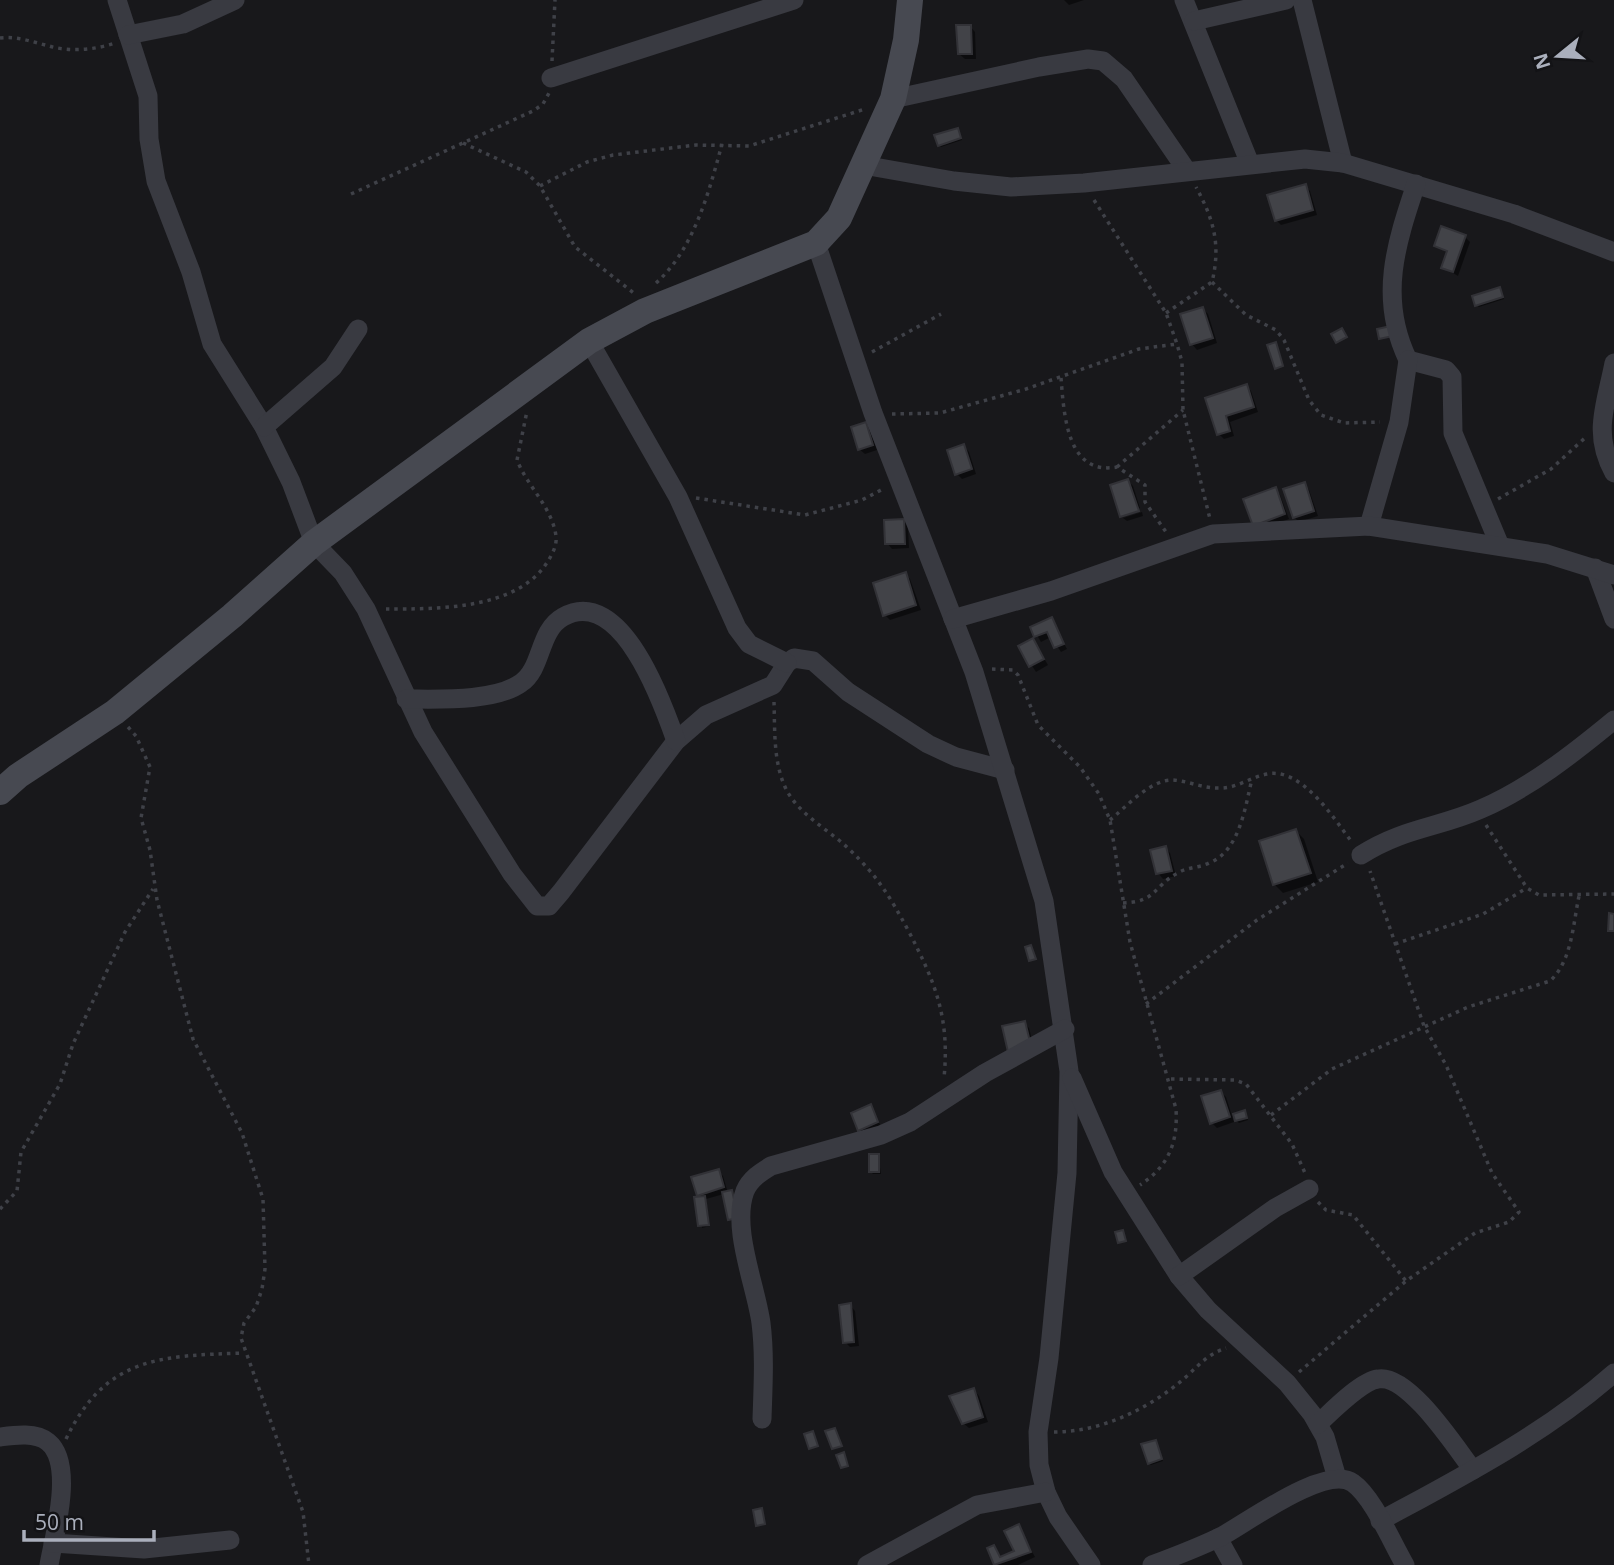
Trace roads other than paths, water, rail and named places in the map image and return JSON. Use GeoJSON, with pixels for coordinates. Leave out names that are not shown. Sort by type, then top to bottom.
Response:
{"type":"FeatureCollection","features":[{"type":"Feature","properties":{"kind":"street"},"geometry":{"type":"LineString","coordinates":[[117,0],[148,96],[149,139],[156,181],[191,272],[212,344],[264,427],[291,482],[314,543],[343,573],[366,609],[406,699],[512,874],[537,906],[543,908],[561,892],[676,740],[706,715],[773,685],[787,663],[803,657],[813,662],[848,692],[928,744],[957,757],[1005,770]]}},
{"type":"Feature","properties":{"kind":"street"},"geometry":{"type":"LineString","coordinates":[[127,32],[183,24],[235,0]]}},
{"type":"Feature","properties":{"kind":"street"},"geometry":{"type":"LineString","coordinates":[[551,78],[794,0]]}},
{"type":"Feature","properties":{"kind":"street"},"geometry":{"type":"LineString","coordinates":[[6,778],[115,712],[232,616],[314,543],[642,304],[816,243],[839,219],[893,99],[906,40],[910,0]]}},
{"type":"Feature","properties":{"kind":"street"},"geometry":{"type":"LineString","coordinates":[[1184,0],[1250,164]]}},
{"type":"Feature","properties":{"kind":"street"},"geometry":{"type":"LineString","coordinates":[[1194,20],[1286,0]]}},
{"type":"Feature","properties":{"kind":"street"},"geometry":{"type":"LineString","coordinates":[[1302,0],[1343,163]]}},
{"type":"Feature","properties":{"kind":"street"},"geometry":{"type":"LineString","coordinates":[[893,99],[1088,58],[1103,61],[1124,79],[1187,170]]}},
{"type":"Feature","properties":{"kind":"street"},"geometry":{"type":"LineString","coordinates":[[863,165],[954,181],[1011,187],[1084,183],[1305,159],[1343,163],[1514,214],[1614,252]]}},
{"type":"Feature","properties":{"kind":"street"},"geometry":{"type":"LineString","coordinates":[[1369,526],[1399,422],[1408,360],[1397,329],[1391,265],[1416,184]]}},
{"type":"Feature","properties":{"kind":"street"},"geometry":{"type":"LineString","coordinates":[[816,243],[873,412],[974,672],[1044,901],[1065,1029],[1069,1071],[1066,1173],[1049,1358],[1038,1432],[1039,1465],[1046,1492],[1082,1562]]}},
{"type":"Feature","properties":{"kind":"street"},"geometry":{"type":"LineString","coordinates":[[264,427],[333,367],[358,329]]}},
{"type":"Feature","properties":{"kind":"street"},"geometry":{"type":"LineString","coordinates":[[589,341],[678,497],[737,628],[749,644],[787,663]]}},
{"type":"Feature","properties":{"kind":"street"},"geometry":{"type":"LineString","coordinates":[[1408,360],[1450,373],[1454,384],[1453,433],[1500,546]]}},
{"type":"Feature","properties":{"kind":"street"},"geometry":{"type":"LineString","coordinates":[[1614,363],[1611,390],[1600,425],[1603,446],[1614,473]]}},
{"type":"Feature","properties":{"kind":"street"},"geometry":{"type":"LineString","coordinates":[[953,619],[1051,592],[1213,534],[1369,526],[1500,546],[1614,575]]}},
{"type":"Feature","properties":{"kind":"street"},"geometry":{"type":"LineString","coordinates":[[1595,568],[1614,619]]}},
{"type":"Feature","properties":{"kind":"street"},"geometry":{"type":"LineString","coordinates":[[406,699],[447,699],[509,690],[531,673],[550,629],[563,617],[597,615],[617,629],[636,650],[653,677],[676,740]]}},
{"type":"Feature","properties":{"kind":"street"},"geometry":{"type":"LineString","coordinates":[[1361,855],[1384,840],[1477,811],[1504,799],[1614,720]]}},
{"type":"Feature","properties":{"kind":"street"},"geometry":{"type":"LineString","coordinates":[[762,1419],[764,1368],[761,1322],[741,1213],[745,1190],[756,1175],[771,1166],[881,1135],[910,1122],[1065,1029]]}},
{"type":"Feature","properties":{"kind":"street"},"geometry":{"type":"LineString","coordinates":[[1069,1071],[1101,1148],[1179,1276],[1208,1310],[1248,1344],[1287,1383],[1318,1424],[1332,1455],[1337,1478]]}},
{"type":"Feature","properties":{"kind":"street"},"geometry":{"type":"LineString","coordinates":[[1179,1276],[1275,1208],[1309,1189]]}},
{"type":"Feature","properties":{"kind":"street"},"geometry":{"type":"LineString","coordinates":[[1380,1521],[1474,1470],[1548,1424],[1614,1373]]}},
{"type":"Feature","properties":{"kind":"street"},"geometry":{"type":"LineString","coordinates":[[1318,1424],[1365,1385],[1377,1378],[1392,1380],[1416,1398],[1474,1470]]}},
{"type":"Feature","properties":{"kind":"street"},"geometry":{"type":"LineString","coordinates":[[0,1437],[31,1435],[48,1442],[57,1456],[60,1507],[49,1565]]}},
{"type":"Feature","properties":{"kind":"street"},"geometry":{"type":"LineString","coordinates":[[1152,1565],[1218,1538],[1308,1487],[1337,1478],[1353,1482],[1380,1521],[1405,1565]]}},
{"type":"Feature","properties":{"kind":"street"},"geometry":{"type":"LineString","coordinates":[[867,1565],[977,1505],[1046,1492]]}},
{"type":"Feature","properties":{"kind":"street"},"geometry":{"type":"LineString","coordinates":[[1218,1538],[1233,1565]]}},
{"type":"Feature","properties":{"kind":"street"},"geometry":{"type":"LineString","coordinates":[[53,1543],[144,1549],[230,1540]]}}]}
